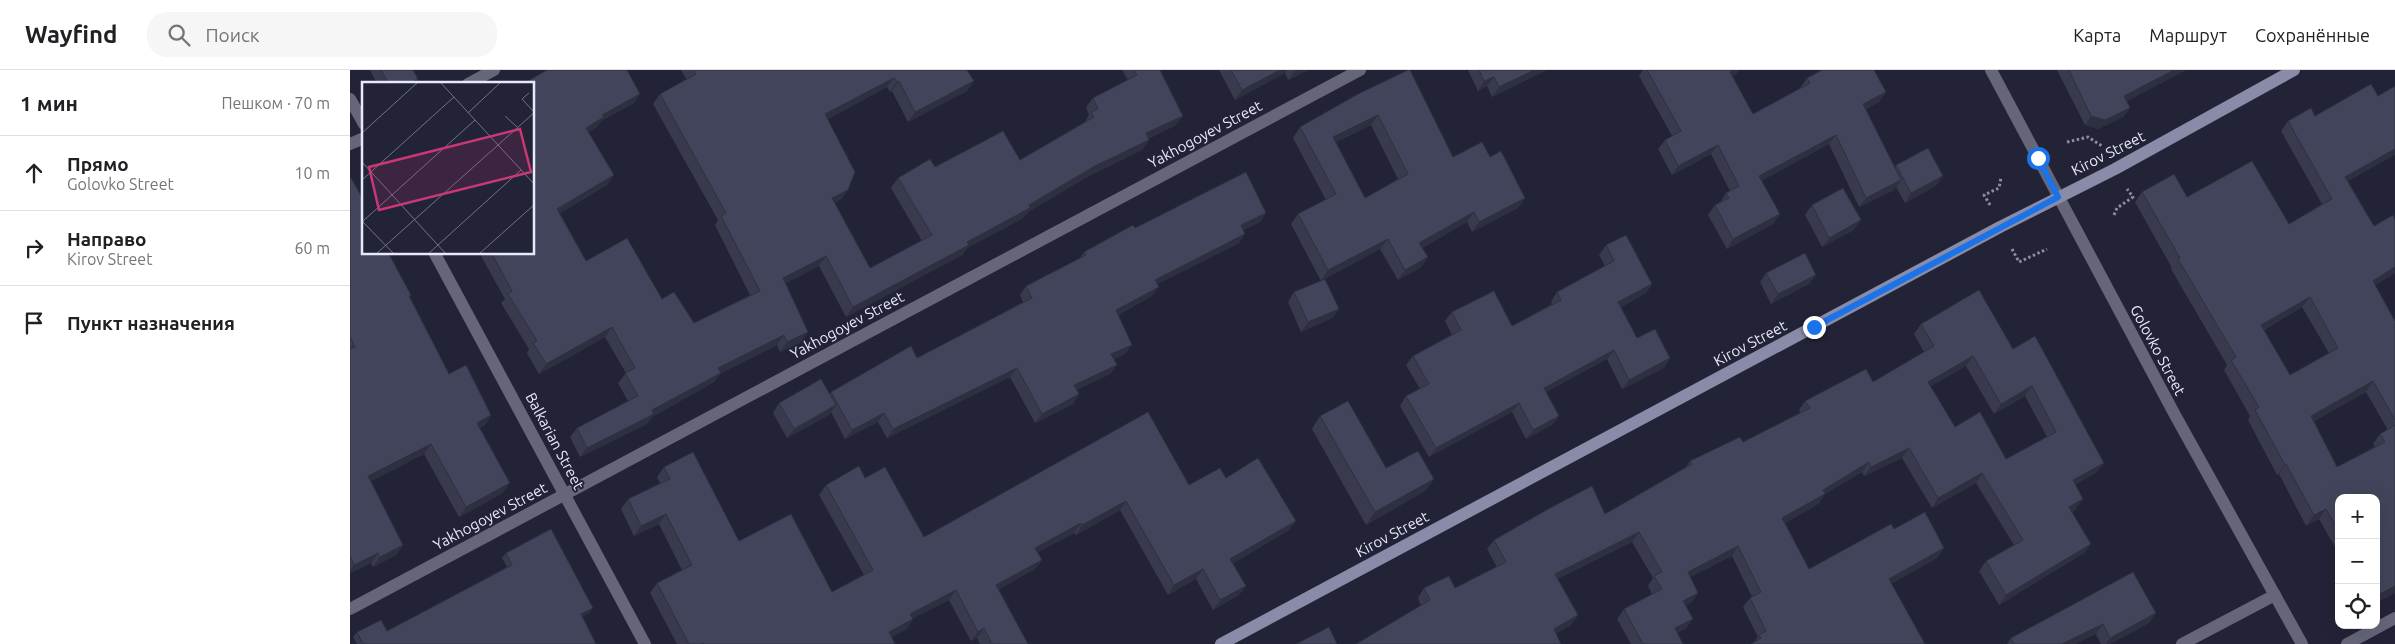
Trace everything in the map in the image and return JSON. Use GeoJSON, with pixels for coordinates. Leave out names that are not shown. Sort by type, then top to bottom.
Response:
{"type":"FeatureCollection","features":[{"type":"Feature","properties":{"kind":"main road","name":"Kirov Street"},"geometry":{"type":"LineString","coordinates":[[1220,644],[2058,197],[2115,169],[2294,70]]}},
{"type":"Feature","properties":{"kind":"street"},"geometry":{"type":"LineString","coordinates":[[472,82],[494,70]]}},
{"type":"Feature","properties":{"kind":"street","name":"Yakhogoyev Street"},"geometry":{"type":"LineString","coordinates":[[350,609],[1360,70]]}},
{"type":"Feature","properties":{"kind":"street","name":"Golovko Street"},"geometry":{"type":"LineString","coordinates":[[1991,70],[2058,197],[2302,644]]}},
{"type":"Feature","properties":{"kind":"street"},"geometry":{"type":"LineString","coordinates":[[350,99],[362,120]]}},
{"type":"Feature","properties":{"kind":"street"},"geometry":{"type":"LineString","coordinates":[[350,144],[362,139]]}},
{"type":"Feature","properties":{"kind":"street","name":"Balkarian Street"},"geometry":{"type":"LineString","coordinates":[[436,255],[645,644]]}},
{"type":"Feature","properties":{"kind":"street"},"geometry":{"type":"LineString","coordinates":[[2182,644],[2275,595]]}},
{"type":"Feature","properties":{"kind":"street"},"geometry":{"type":"LineString","coordinates":[[2346,644],[2395,618]]}},
{"type":"Feature","properties":{"kind":"path"},"geometry":{"type":"LineString","coordinates":[[2067,142],[2088,137],[2102,146]]}},
{"type":"Feature","properties":{"kind":"path"},"geometry":{"type":"LineString","coordinates":[[1990,205],[1984,196],[1999,188],[2001,178]]}},
{"type":"Feature","properties":{"kind":"path"},"geometry":{"type":"LineString","coordinates":[[2114,215],[2116,208],[2133,197],[2127,189]]}},
{"type":"Feature","properties":{"kind":"path"},"geometry":{"type":"LineString","coordinates":[[2012,249],[2019,262],[2047,249]]}},
{"type":"Feature","properties":{"kind":"building"},"geometry":{"type":"Polygon","coordinates":[[[381,70],[413,70],[418,79],[413,82],[388,82],[381,70]]]}},
{"type":"Feature","properties":{"kind":"building"},"geometry":{"type":"Polygon","coordinates":[[[547,70],[627,70],[640,94],[602,115],[604,117],[586,128],[614,175],[557,209],[586,261],[627,238],[662,299],[674,292],[694,323],[760,291],[721,216],[726,213],[660,94],[696,74],[693,70],[967,70],[974,81],[915,112],[899,81],[897,82],[894,78],[825,114],[855,172],[848,190],[832,198],[870,268],[932,235],[898,178],[930,159],[935,167],[1003,131],[1020,160],[1094,117],[1091,112],[1098,109],[1093,98],[1137,75],[1134,70],[1160,70],[1183,116],[1146,133],[1149,140],[1093,167],[1029,205],[1030,208],[967,242],[969,245],[853,307],[826,256],[783,278],[808,332],[787,342],[784,335],[718,368],[721,373],[652,410],[654,414],[587,448],[577,428],[638,396],[625,373],[635,368],[612,327],[546,364],[533,343],[537,341],[508,294],[512,291],[493,255],[535,255],[535,82],[528,81],[547,70]]]}},
{"type":"Feature","properties":{"kind":"building"},"geometry":{"type":"Polygon","coordinates":[[[1231,70],[1280,70],[1242,90],[1231,70]]]}},
{"type":"Feature","properties":{"kind":"building"},"geometry":{"type":"Polygon","coordinates":[[[1410,70],[1453,157],[1482,142],[1490,157],[1501,151],[1525,198],[1479,222],[1474,212],[1419,243],[1428,257],[1405,270],[1388,239],[1328,270],[1298,214],[1336,194],[1300,127],[1358,94],[1410,70]],[[1378,115],[1333,137],[1365,198],[1408,174],[1378,115]]]}},
{"type":"Feature","properties":{"kind":"building"},"geometry":{"type":"Polygon","coordinates":[[[1479,70],[1534,70],[1499,87],[1494,77],[1484,81],[1479,70]]]}},
{"type":"Feature","properties":{"kind":"building"},"geometry":{"type":"Polygon","coordinates":[[[1647,70],[1733,70],[1730,72],[1753,114],[1810,83],[1807,78],[1822,70],[1874,70],[1886,92],[1863,104],[1901,180],[1866,198],[1836,135],[1759,176],[1780,214],[1733,239],[1715,205],[1729,198],[1726,193],[1739,186],[1718,145],[1678,166],[1665,140],[1681,131],[1647,70]]]}},
{"type":"Feature","properties":{"kind":"building"},"geometry":{"type":"Polygon","coordinates":[[[2069,70],[2174,70],[2124,96],[2130,108],[2105,120],[2091,116],[2069,70]]]}},
{"type":"Feature","properties":{"kind":"building"},"geometry":{"type":"Polygon","coordinates":[[[2371,84],[2378,96],[2395,86],[2395,149],[2345,177],[2374,226],[2393,215],[2395,220],[2395,267],[2373,281],[2395,321],[2395,420],[2373,381],[2311,416],[2337,467],[2385,442],[2380,434],[2395,425],[2395,586],[2380,594],[2380,494],[2335,494],[2335,524],[2326,509],[2314,515],[2255,410],[2259,407],[2231,360],[2236,357],[2178,259],[2180,258],[2142,192],[2174,174],[2187,197],[2252,161],[2289,224],[2332,199],[2288,121],[2311,108],[2315,116],[2371,84]],[[2310,297],[2261,325],[2290,375],[2338,348],[2310,297]]]}},
{"type":"Feature","properties":{"kind":"building"},"geometry":{"type":"Polygon","coordinates":[[[1928,148],[1943,176],[1911,193],[1896,165],[1928,148]]]}},
{"type":"Feature","properties":{"kind":"building"},"geometry":{"type":"Polygon","coordinates":[[[1246,172],[1266,213],[1241,225],[1245,234],[1155,280],[1159,287],[1116,310],[1132,345],[1111,354],[1117,365],[1074,385],[1079,394],[1042,414],[1017,368],[893,429],[884,413],[852,430],[831,392],[911,346],[917,358],[1032,298],[1026,286],[1086,255],[1084,252],[1133,225],[1135,228],[1246,172]]]}},
{"type":"Feature","properties":{"kind":"building"},"geometry":{"type":"Polygon","coordinates":[[[351,178],[362,197],[362,255],[390,255],[449,374],[466,365],[491,415],[477,423],[510,483],[466,507],[431,444],[368,476],[403,545],[380,557],[378,553],[354,565],[350,556],[350,349],[355,347],[350,337],[351,178]]]}},
{"type":"Feature","properties":{"kind":"building"},"geometry":{"type":"Polygon","coordinates":[[[1843,188],[1861,220],[1829,238],[1812,205],[1843,188]]]}},
{"type":"Feature","properties":{"kind":"building"},"geometry":{"type":"Polygon","coordinates":[[[1626,235],[1652,284],[1618,302],[1637,338],[1655,329],[1670,358],[1629,380],[1614,350],[1544,388],[1559,416],[1533,430],[1519,403],[1436,448],[1406,396],[1429,384],[1413,356],[1461,330],[1452,312],[1494,291],[1512,326],[1561,300],[1557,292],[1614,261],[1606,245],[1626,235]]]}},
{"type":"Feature","properties":{"kind":"building"},"geometry":{"type":"Polygon","coordinates":[[[1805,253],[1816,275],[1778,294],[1766,273],[1805,253]]]}},
{"type":"Feature","properties":{"kind":"building"},"geometry":{"type":"Polygon","coordinates":[[[1325,279],[1339,309],[1308,322],[1294,292],[1325,279]]]}},
{"type":"Feature","properties":{"kind":"building"},"geometry":{"type":"Polygon","coordinates":[[[1979,290],[2013,349],[2035,336],[2104,463],[2073,480],[2083,499],[2069,507],[2091,544],[2006,595],[1986,561],[2023,540],[1982,473],[1938,498],[1909,448],[1871,467],[1869,462],[1823,490],[1825,494],[1782,518],[1809,569],[1891,524],[1894,529],[1925,512],[1944,548],[1889,579],[1925,644],[1751,644],[1761,638],[1759,635],[1766,631],[1750,598],[1761,592],[1738,546],[1688,572],[1698,593],[1683,601],[1693,619],[1675,628],[1683,644],[1643,644],[1624,609],[1662,589],[1654,576],[1662,572],[1639,532],[1555,574],[1578,615],[1554,629],[1561,644],[1356,644],[1430,600],[1424,588],[1449,576],[1455,588],[1506,562],[1494,540],[1592,486],[1605,514],[1692,464],[1690,461],[1740,437],[1743,442],[1810,408],[1805,401],[1866,369],[1873,382],[1934,346],[1921,324],[1979,290]],[[1973,356],[1928,382],[1955,427],[1980,412],[2006,459],[2056,432],[2032,386],[2001,404],[1973,356]]]}},
{"type":"Feature","properties":{"kind":"building"},"geometry":{"type":"Polygon","coordinates":[[[821,379],[836,405],[794,429],[779,403],[821,379]]]}},
{"type":"Feature","properties":{"kind":"building"},"geometry":{"type":"Polygon","coordinates":[[[1348,401],[1386,468],[1418,451],[1434,479],[1375,512],[1320,416],[1348,401]]]}},
{"type":"Feature","properties":{"kind":"building"},"geometry":{"type":"Polygon","coordinates":[[[1148,412],[1189,485],[1220,468],[1226,478],[1258,458],[1296,521],[1230,559],[1246,586],[1220,600],[1203,569],[1174,585],[1126,501],[1035,548],[1042,560],[996,585],[1028,644],[992,644],[984,628],[978,632],[956,590],[910,614],[913,619],[889,632],[895,644],[689,644],[657,583],[692,565],[666,514],[641,526],[628,499],[670,479],[664,467],[693,452],[739,541],[791,514],[832,592],[873,570],[826,485],[859,466],[865,478],[885,467],[924,537],[1148,412]]]}},
{"type":"Feature","properties":{"kind":"building"},"geometry":{"type":"Polygon","coordinates":[[[551,529],[593,608],[581,614],[596,644],[363,644],[357,632],[381,620],[387,631],[512,565],[506,553],[551,529]]]}},
{"type":"Feature","properties":{"kind":"building"},"geometry":{"type":"Polygon","coordinates":[[[2133,572],[2156,613],[2110,638],[2103,624],[2062,644],[2014,644],[2011,638],[2133,572]]]}},
{"type":"Feature","properties":{"kind":"building"},"geometry":{"type":"Polygon","coordinates":[[[1329,627],[1337,644],[1296,644],[1329,627]]]}},
{"type":"Feature","properties":{"kind":"route"},"geometry":{"type":"LineString","coordinates":[[1814,327],[2058,197],[2038,158]]}}]}
